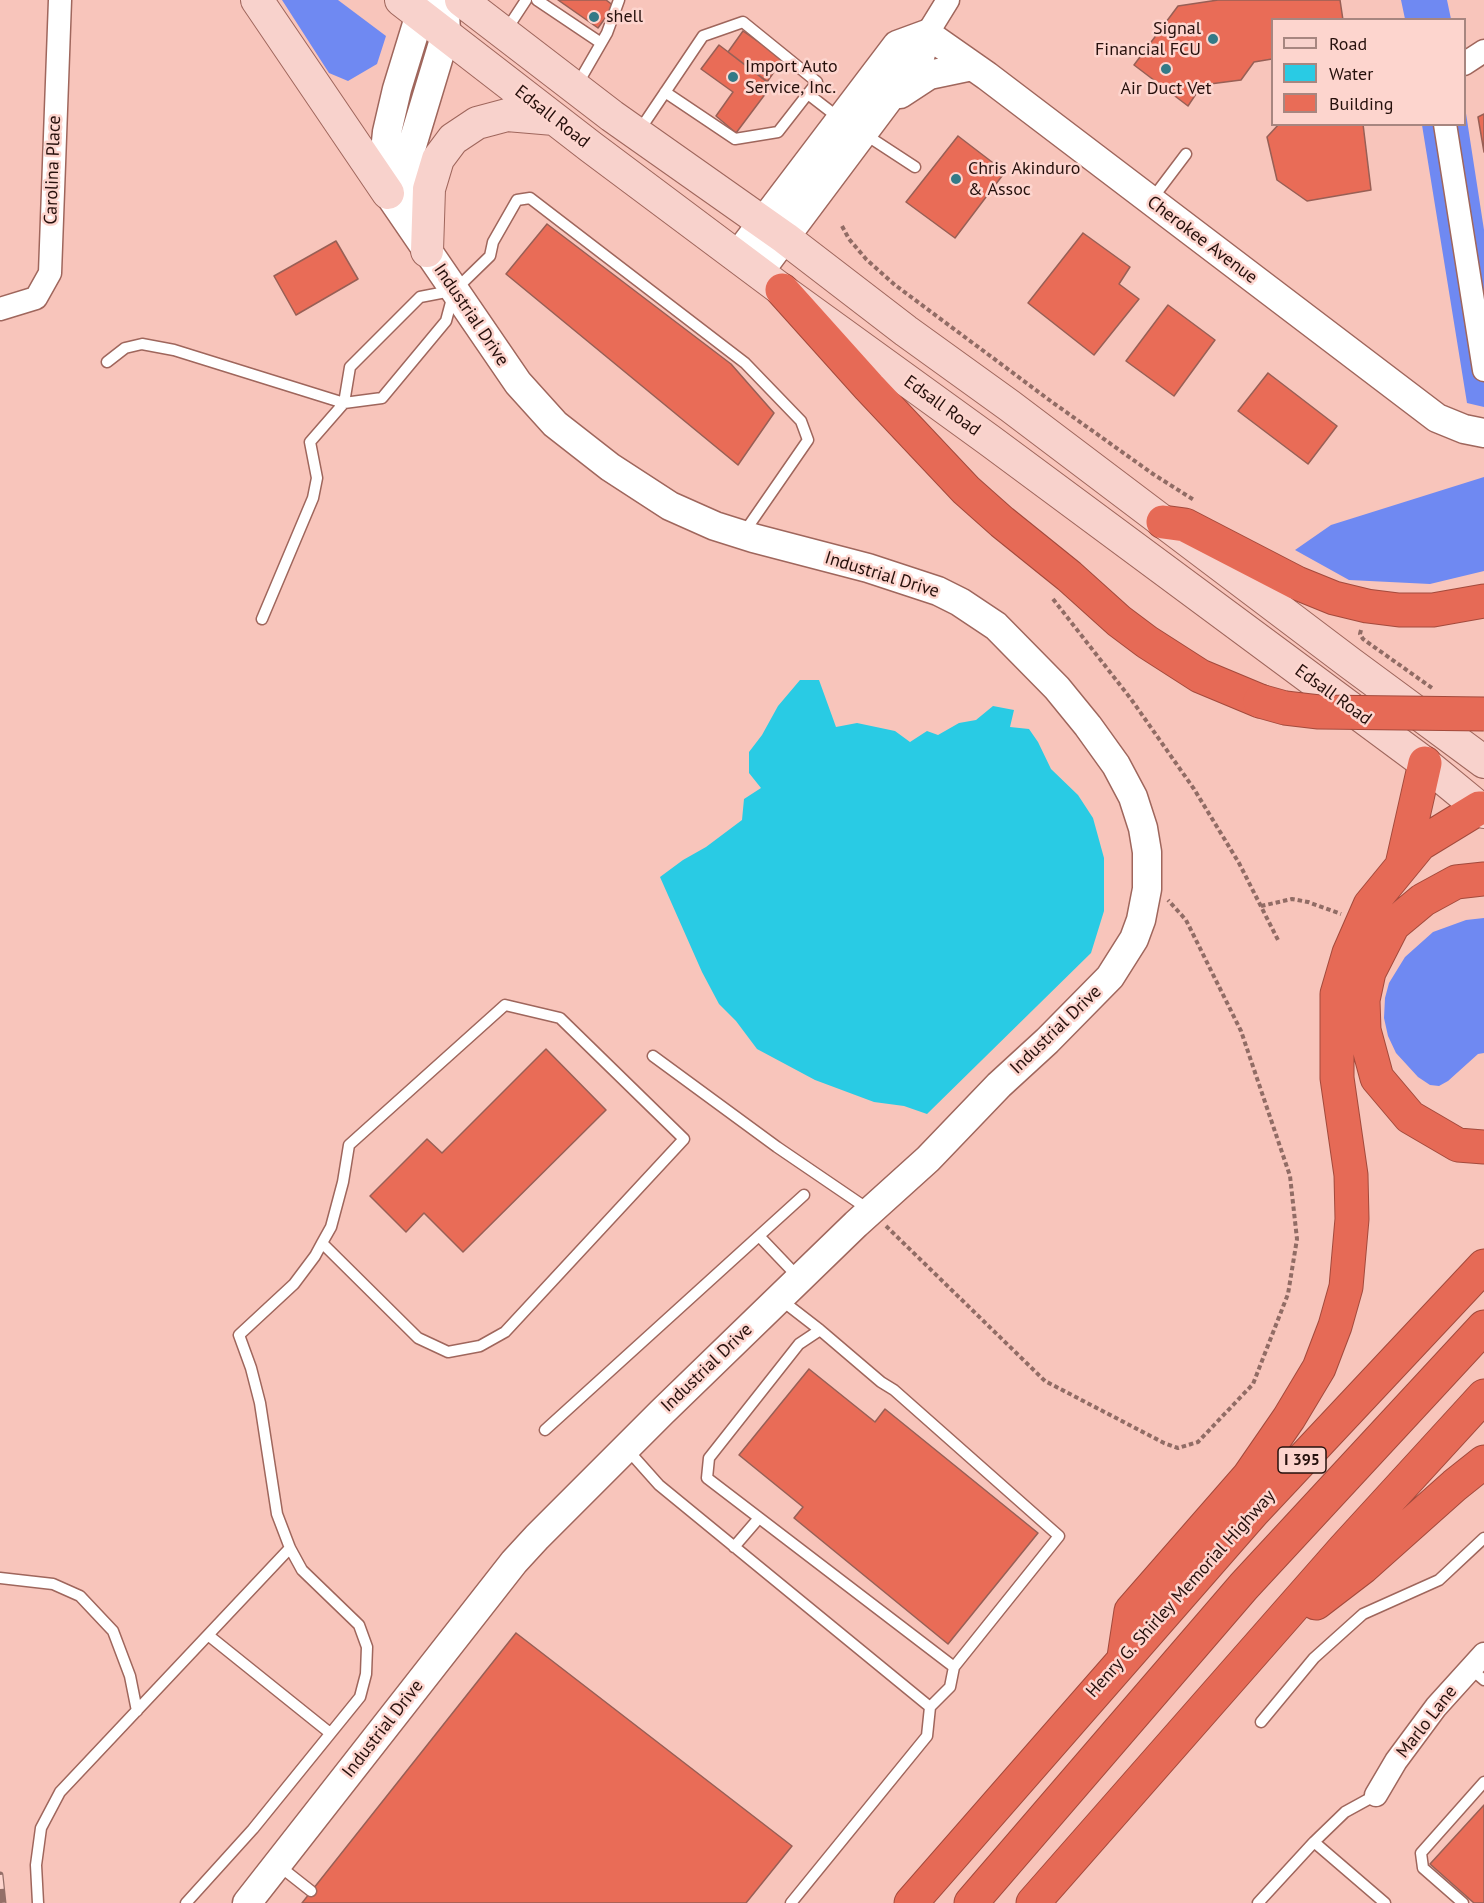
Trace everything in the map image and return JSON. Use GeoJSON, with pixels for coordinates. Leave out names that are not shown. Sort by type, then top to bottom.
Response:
{"type":"FeatureCollection","features":[{"type":"Feature","properties":{"kind":"highway"},"geometry":{"type":"LineString","coordinates":[[759,273],[966,490],[1070,576],[1119,621],[1200,676],[1260,701],[1286,708],[1319,712],[1484,714]]}},
{"type":"Feature","properties":{"kind":"highway"},"geometry":{"type":"LineString","coordinates":[[1163,522],[1185,525],[1297,583],[1334,598],[1367,606],[1399,610],[1433,610],[1484,601]]}},
{"type":"Feature","properties":{"kind":"highway"},"geometry":{"type":"LineString","coordinates":[[1402,864],[1425,763]]}},
{"type":"Feature","properties":{"kind":"highway"},"geometry":{"type":"LineString","coordinates":[[1124,1657],[1131,1611],[1249,1476],[1289,1418],[1319,1368],[1335,1326],[1346,1287],[1352,1219],[1351,1175],[1338,1078],[1338,994],[1349,953],[1370,905],[1420,844],[1482,809]]}},
{"type":"Feature","properties":{"kind":"highway"},"geometry":{"type":"LineString","coordinates":[[1484,879],[1456,882],[1423,900],[1394,925],[1369,972],[1363,1000],[1364,1030],[1377,1078],[1410,1117],[1458,1145],[1484,1148]]}},
{"type":"Feature","properties":{"kind":"highway","name":"Henry G. Shirley Memorial Highway"},"geometry":{"type":"LineString","coordinates":[[911,1903],[1254,1511],[1484,1266]]}},
{"type":"Feature","properties":{"kind":"highway"},"geometry":{"type":"LineString","coordinates":[[971,1903],[1244,1586],[1484,1327]]}},
{"type":"Feature","properties":{"kind":"highway"},"geometry":{"type":"LineString","coordinates":[[1033,1903],[1251,1654],[1484,1396]]}},
{"type":"Feature","properties":{"kind":"highway"},"geometry":{"type":"LineString","coordinates":[[1251,1654],[1363,1567],[1484,1462]]}},
{"type":"Feature","properties":{"kind":"main road"},"geometry":{"type":"LineString","coordinates":[[257,0],[388,193]]}},
{"type":"Feature","properties":{"kind":"main road","name":"Edsall Road"},"geometry":{"type":"LineString","coordinates":[[461,0],[637,133],[774,230],[906,332],[1010,405],[1484,762]]}},
{"type":"Feature","properties":{"kind":"main road","name":"Edsall Road"},"geometry":{"type":"LineString","coordinates":[[424,3],[446,33],[554,119],[759,273],[1425,763],[1482,809]]}},
{"type":"Feature","properties":{"kind":"main road"},"geometry":{"type":"LineString","coordinates":[[428,251],[429,189],[438,159],[453,139],[477,123],[507,115],[554,119]]}},
{"type":"Feature","properties":{"kind":"street","name":"Carolina Place"},"geometry":{"type":"LineString","coordinates":[[0,309],[36,298],[50,273],[60,0]]}},
{"type":"Feature","properties":{"kind":"street"},"geometry":{"type":"LineString","coordinates":[[882,108],[920,57],[927,34],[948,0]]}},
{"type":"Feature","properties":{"kind":"street","name":"Industrial Drive"},"geometry":{"type":"LineString","coordinates":[[253,1901],[277,1864],[514,1562],[626,1448],[800,1279],[880,1220],[928,1159],[999,1085],[1047,1041],[1110,976],[1134,939],[1144,907],[1148,876],[1143,828],[1133,797],[1116,765],[1057,688],[1022,651],[983,616],[938,591],[743,535],[715,526],[670,506],[610,467],[555,424],[518,383],[388,193],[384,161],[387,132],[397,89],[424,3]]}},
{"type":"Feature","properties":{"kind":"street","name":"Industrial Drive"},"geometry":{"type":"LineString","coordinates":[[428,251],[408,174],[411,149],[446,33]]}},
{"type":"Feature","properties":{"kind":"street"},"geometry":{"type":"LineString","coordinates":[[759,273],[774,230],[852,126],[897,45],[927,34]]}},
{"type":"Feature","properties":{"kind":"street","name":"Cherokee Avenue"},"geometry":{"type":"LineString","coordinates":[[927,34],[1437,418],[1464,429],[1484,433]]}},
{"type":"Feature","properties":{"kind":"street"},"geometry":{"type":"LineString","coordinates":[[1466,63],[1484,51]]}},
{"type":"Feature","properties":{"kind":"street"},"geometry":{"type":"LineString","coordinates":[[852,126],[882,108],[919,80],[929,75],[972,66]]}},
{"type":"Feature","properties":{"kind":"street"},"geometry":{"type":"LineString","coordinates":[[1445,126],[1484,370]]}},
{"type":"Feature","properties":{"kind":"street","name":"Marlo Lane"},"geometry":{"type":"LineString","coordinates":[[1376,1794],[1396,1761],[1436,1707],[1480,1668]]}},
{"type":"Feature","properties":{"kind":"lane"},"geometry":{"type":"LineString","coordinates":[[504,33],[526,0]]}},
{"type":"Feature","properties":{"kind":"lane"},"geometry":{"type":"LineString","coordinates":[[537,0],[601,43]]}},
{"type":"Feature","properties":{"kind":"lane"},"geometry":{"type":"LineString","coordinates":[[576,88],[601,43],[619,0]]}},
{"type":"Feature","properties":{"kind":"lane"},"geometry":{"type":"LineString","coordinates":[[637,133],[703,36],[743,22],[817,82],[778,132],[735,139],[665,92]]}},
{"type":"Feature","properties":{"kind":"lane"},"geometry":{"type":"LineString","coordinates":[[808,94],[915,167]]}},
{"type":"Feature","properties":{"kind":"lane"},"geometry":{"type":"LineString","coordinates":[[1150,201],[1186,154]]}},
{"type":"Feature","properties":{"kind":"lane"},"geometry":{"type":"LineString","coordinates":[[107,362],[125,348],[142,344],[174,350],[344,403],[382,398],[446,321],[454,291],[490,256],[493,242],[517,200],[530,198],[745,363],[801,421],[808,440],[743,535]]}},
{"type":"Feature","properties":{"kind":"lane"},"geometry":{"type":"LineString","coordinates":[[262,619],[313,498],[317,478],[310,442],[344,403],[350,367],[420,297],[454,291]]}},
{"type":"Feature","properties":{"kind":"lane"},"geometry":{"type":"LineString","coordinates":[[186,1903],[253,1829],[360,1697],[366,1674],[367,1647],[359,1625],[302,1570],[290,1548],[277,1514],[260,1403],[239,1335],[294,1284],[315,1256],[322,1243],[331,1227],[344,1182],[349,1145],[505,1005],[560,1018],[684,1139],[506,1332],[480,1346],[448,1352],[418,1338],[322,1243]]}},
{"type":"Feature","properties":{"kind":"lane"},"geometry":{"type":"LineString","coordinates":[[653,1056],[880,1220]]}},
{"type":"Feature","properties":{"kind":"lane"},"geometry":{"type":"LineString","coordinates":[[545,1430],[804,1195]]}},
{"type":"Feature","properties":{"kind":"lane"},"geometry":{"type":"LineString","coordinates":[[759,1236],[800,1279]]}},
{"type":"Feature","properties":{"kind":"lane"},"geometry":{"type":"LineString","coordinates":[[779,1299],[894,1390],[1059,1536],[954,1667],[950,1687],[930,1707],[927,1736],[791,1903]]}},
{"type":"Feature","properties":{"kind":"lane"},"geometry":{"type":"LineString","coordinates":[[820,1330],[800,1344],[709,1458],[707,1478],[954,1667]]}},
{"type":"Feature","properties":{"kind":"lane"},"geometry":{"type":"LineString","coordinates":[[626,1448],[658,1485],[930,1707]]}},
{"type":"Feature","properties":{"kind":"lane"},"geometry":{"type":"LineString","coordinates":[[734,1547],[759,1518]]}},
{"type":"Feature","properties":{"kind":"lane"},"geometry":{"type":"LineString","coordinates":[[1261,1722],[1314,1658],[1363,1614],[1439,1580],[1484,1538]]}},
{"type":"Feature","properties":{"kind":"lane"},"geometry":{"type":"LineString","coordinates":[[38,1903],[36,1865],[41,1828],[60,1792],[290,1548]]}},
{"type":"Feature","properties":{"kind":"lane"},"geometry":{"type":"LineString","coordinates":[[0,1578],[53,1584],[80,1596],[113,1631],[130,1676],[137,1711]]}},
{"type":"Feature","properties":{"kind":"lane"},"geometry":{"type":"LineString","coordinates":[[208,1635],[330,1733]]}},
{"type":"Feature","properties":{"kind":"lane"},"geometry":{"type":"LineString","coordinates":[[1463,1903],[1424,1868],[1421,1853],[1484,1782]]}},
{"type":"Feature","properties":{"kind":"lane"},"geometry":{"type":"LineString","coordinates":[[1258,1903],[1345,1812],[1376,1794]]}},
{"type":"Feature","properties":{"kind":"lane"},"geometry":{"type":"LineString","coordinates":[[1314,1842],[1385,1903]]}},
{"type":"Feature","properties":{"kind":"lane"},"geometry":{"type":"LineString","coordinates":[[277,1864],[311,1891]]}},
{"type":"Feature","properties":{"kind":"path"},"geometry":{"type":"LineString","coordinates":[[842,226],[849,239],[866,259],[895,285],[1052,402],[1198,503]]}},
{"type":"Feature","properties":{"kind":"path"},"geometry":{"type":"LineString","coordinates":[[1051,596],[1131,699],[1194,789],[1239,863],[1279,942]]}},
{"type":"Feature","properties":{"kind":"path"},"geometry":{"type":"LineString","coordinates":[[1367,606],[1360,634],[1363,639],[1440,695]]}},
{"type":"Feature","properties":{"kind":"path"},"geometry":{"type":"LineString","coordinates":[[1261,906],[1292,899],[1308,902],[1363,921]]}},
{"type":"Feature","properties":{"kind":"path"},"geometry":{"type":"LineString","coordinates":[[880,1220],[1046,1381],[1164,1443],[1178,1448],[1198,1442],[1253,1384],[1288,1294],[1297,1239],[1290,1176],[1241,1031],[1186,920]]}},
{"type":"Feature","properties":{"kind":"shaded area"},"geometry":{"type":"Polygon","coordinates":[[[282,0],[338,0],[386,36],[377,64],[348,81],[329,73],[282,0]]]}},
{"type":"Feature","properties":{"kind":"shaded area"},"geometry":{"type":"Polygon","coordinates":[[[1401,0],[1447,0],[1451,18],[1405,18],[1401,0]]]}},
{"type":"Feature","properties":{"kind":"shaded area"},"geometry":{"type":"Polygon","coordinates":[[[1466,113],[1484,230],[1484,407],[1467,403],[1422,126],[1466,126],[1466,113]]]}},
{"type":"Feature","properties":{"kind":"shaded area"},"geometry":{"type":"Polygon","coordinates":[[[1484,477],[1484,571],[1430,584],[1349,580],[1295,550],[1331,525],[1484,477]]]}},
{"type":"Feature","properties":{"kind":"shaded area"},"geometry":{"type":"Polygon","coordinates":[[[1484,918],[1484,1053],[1478,1054],[1448,1081],[1439,1086],[1430,1085],[1418,1077],[1396,1053],[1388,1036],[1384,1018],[1385,998],[1389,983],[1405,957],[1433,932],[1466,920],[1484,918]]]}},
{"type":"Feature","properties":{"kind":"water"},"geometry":{"type":"Polygon","coordinates":[[[800,680],[819,680],[836,727],[857,723],[895,731],[910,742],[927,731],[938,735],[959,723],[976,720],[993,706],[1014,710],[1010,727],[1029,729],[1051,769],[1078,795],[1093,818],[1104,858],[1104,911],[1091,953],[927,1114],[904,1106],[874,1102],[815,1080],[757,1049],[736,1021],[719,1004],[702,972],[660,877],[742,820],[744,799],[761,788],[749,773],[749,752],[762,735],[778,706],[800,680]]]}},
{"type":"Feature","properties":{"kind":"building","name":"shell"},"geometry":{"type":"Polygon","coordinates":[[[558,0],[606,0],[614,6],[598,28],[558,0]]]}},
{"type":"Feature","properties":{"kind":"building","name":"Signal Financial FCU"},"geometry":{"type":"Polygon","coordinates":[[[1218,0],[1340,0],[1343,18],[1271,18],[1271,59],[1254,62],[1241,80],[1202,85],[1188,106],[1134,65],[1178,6],[1218,0]]]}},
{"type":"Feature","properties":{"kind":"building"},"geometry":{"type":"Polygon","coordinates":[[[743,31],[783,59],[767,82],[728,52],[743,31]]]}},
{"type":"Feature","properties":{"kind":"building"},"geometry":{"type":"Polygon","coordinates":[[[719,45],[772,85],[736,133],[716,116],[733,92],[701,69],[719,45]]]}},
{"type":"Feature","properties":{"kind":"building"},"geometry":{"type":"Polygon","coordinates":[[[1484,114],[1484,152],[1478,117],[1484,114]]]}},
{"type":"Feature","properties":{"kind":"building"},"geometry":{"type":"Polygon","coordinates":[[[1277,126],[1363,126],[1371,190],[1307,201],[1277,180],[1267,137],[1277,126]]]}},
{"type":"Feature","properties":{"kind":"building"},"geometry":{"type":"Polygon","coordinates":[[[958,136],[1005,172],[955,238],[906,202],[958,136]]]}},
{"type":"Feature","properties":{"kind":"building"},"geometry":{"type":"Polygon","coordinates":[[[547,224],[731,364],[774,413],[738,465],[506,274],[547,224]]]}},
{"type":"Feature","properties":{"kind":"building"},"geometry":{"type":"Polygon","coordinates":[[[1083,233],[1130,267],[1119,284],[1139,299],[1094,355],[1028,303],[1083,233]]]}},
{"type":"Feature","properties":{"kind":"building"},"geometry":{"type":"Polygon","coordinates":[[[336,241],[358,279],[296,315],[274,276],[336,241]]]}},
{"type":"Feature","properties":{"kind":"building"},"geometry":{"type":"Polygon","coordinates":[[[1168,305],[1215,340],[1174,396],[1126,361],[1168,305]]]}},
{"type":"Feature","properties":{"kind":"building"},"geometry":{"type":"Polygon","coordinates":[[[1268,373],[1337,426],[1308,464],[1238,411],[1268,373]]]}},
{"type":"Feature","properties":{"kind":"building"},"geometry":{"type":"Polygon","coordinates":[[[546,1049],[606,1110],[463,1252],[424,1213],[406,1232],[370,1196],[427,1139],[442,1153],[546,1049]]]}},
{"type":"Feature","properties":{"kind":"building"},"geometry":{"type":"Polygon","coordinates":[[[809,1369],[875,1422],[885,1409],[1038,1533],[948,1644],[794,1518],[803,1507],[739,1455],[809,1369]]]}},
{"type":"Feature","properties":{"kind":"building"},"geometry":{"type":"Polygon","coordinates":[[[516,1633],[792,1846],[746,1903],[302,1903],[516,1633]]]}},
{"type":"Feature","properties":{"kind":"building"},"geometry":{"type":"Polygon","coordinates":[[[1484,1805],[1484,1903],[1474,1903],[1430,1864],[1484,1805]]]}},
{"type":"Feature","properties":{"kind":"railway"},"geometry":{"type":"LineString","coordinates":[[0,1875],[3,1903]]}},
{"type":"Feature","properties":{"kind":"place","name":"shell"},"geometry":{"type":"Point","coordinates":[594,17]}},
{"type":"Feature","properties":{"kind":"place","name":"Signal Financial FCU"},"geometry":{"type":"Point","coordinates":[1213,39]}},
{"type":"Feature","properties":{"kind":"place","name":"Air Duct Vet"},"geometry":{"type":"Point","coordinates":[1166,69]}},
{"type":"Feature","properties":{"kind":"place","name":"Import Auto Service, Inc."},"geometry":{"type":"Point","coordinates":[733,77]}},
{"type":"Feature","properties":{"kind":"place","name":"Chris Akinduro & Assoc"},"geometry":{"type":"Point","coordinates":[956,179]}}]}
